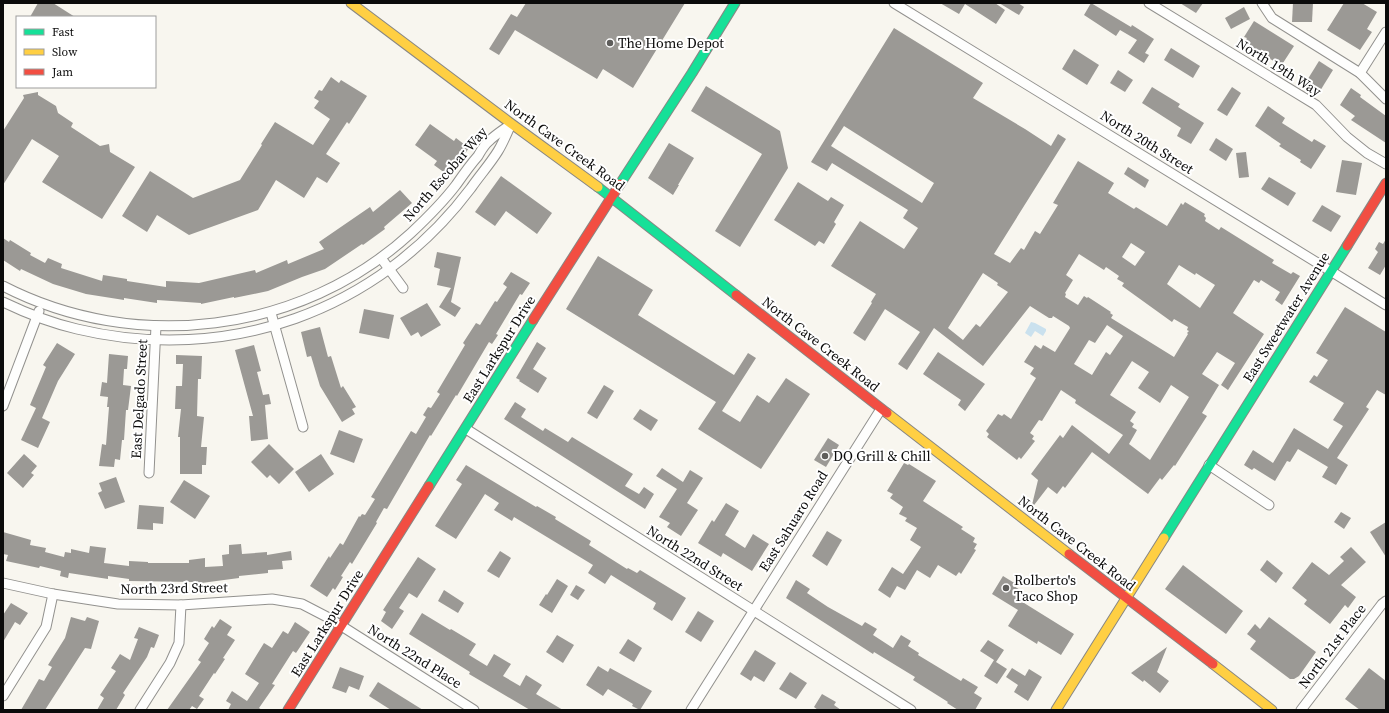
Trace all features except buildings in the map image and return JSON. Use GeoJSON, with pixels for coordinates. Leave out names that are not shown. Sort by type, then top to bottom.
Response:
{"type":"FeatureCollection","features":[{"type":"Feature","properties":{"kind":"street","name":"North Cave Creek Road"},"geometry":{"type":"LineString","coordinates":[[351,3],[511,124],[612,197],[881,409],[1272,710]]}},
{"type":"Feature","properties":{"kind":"street","name":"East Larkspur Drive"},"geometry":{"type":"LineString","coordinates":[[288,710],[735,3]]}},
{"type":"Feature","properties":{"kind":"street","name":"North 20th Street"},"geometry":{"type":"LineString","coordinates":[[894,3],[1386,306]]}},
{"type":"Feature","properties":{"kind":"street","name":"North 19th Way"},"geometry":{"type":"LineString","coordinates":[[1149,3],[1316,105],[1347,137],[1367,153],[1386,164]]}},
{"type":"Feature","properties":{"kind":"street"},"geometry":{"type":"LineString","coordinates":[[1262,3],[1272,18],[1360,73],[1386,99]]}},
{"type":"Feature","properties":{"kind":"street"},"geometry":{"type":"LineString","coordinates":[[1360,73],[1386,32]]}},
{"type":"Feature","properties":{"kind":"street","name":"North Escobar Way"},"geometry":{"type":"LineString","coordinates":[[3,286],[42,303],[68,312],[118,322],[156,326],[225,322],[270,313],[330,289],[346,281],[381,258],[412,233],[450,193],[488,142],[511,124]]}},
{"type":"Feature","properties":{"kind":"street","name":"North Escobar Way"},"geometry":{"type":"LineString","coordinates":[[3,302],[37,316],[82,330],[128,338],[156,340],[215,338],[274,326],[306,316],[363,287],[412,252],[461,201],[499,150],[511,124]]}},
{"type":"Feature","properties":{"kind":"street","name":"East Sweetwater Avenue"},"geometry":{"type":"LineString","coordinates":[[1056,710],[1386,184]]}},
{"type":"Feature","properties":{"kind":"street"},"geometry":{"type":"LineString","coordinates":[[381,258],[403,288]]}},
{"type":"Feature","properties":{"kind":"street"},"geometry":{"type":"LineString","coordinates":[[3,406],[42,303]]}},
{"type":"Feature","properties":{"kind":"street"},"geometry":{"type":"LineString","coordinates":[[270,313],[303,427]]}},
{"type":"Feature","properties":{"kind":"street","name":"East Delgado Street"},"geometry":{"type":"LineString","coordinates":[[149,473],[156,326]]}},
{"type":"Feature","properties":{"kind":"street","name":"East Sahuaro Road"},"geometry":{"type":"LineString","coordinates":[[691,710],[881,409]]}},
{"type":"Feature","properties":{"kind":"street","name":"North 22nd Street"},"geometry":{"type":"LineString","coordinates":[[466,429],[911,710]]}},
{"type":"Feature","properties":{"kind":"street"},"geometry":{"type":"LineString","coordinates":[[1209,465],[1269,505]]}},
{"type":"Feature","properties":{"kind":"street","name":"North 23rd Street"},"geometry":{"type":"LineString","coordinates":[[3,583],[53,594],[118,604],[181,605],[277,600],[302,604],[341,626]]}},
{"type":"Feature","properties":{"kind":"street"},"geometry":{"type":"LineString","coordinates":[[3,696],[46,627],[53,594]]}},
{"type":"Feature","properties":{"kind":"street","name":"North 21st Place"},"geometry":{"type":"LineString","coordinates":[[1301,710],[1382,604],[1386,601]]}},
{"type":"Feature","properties":{"kind":"street"},"geometry":{"type":"LineString","coordinates":[[140,710],[170,663],[179,643],[181,605]]}},
{"type":"Feature","properties":{"kind":"street","name":"North 22nd Place"},"geometry":{"type":"LineString","coordinates":[[341,626],[474,710]]}},
{"type":"Feature","properties":{"kind":"water"},"geometry":{"type":"Polygon","coordinates":[[[1031,322],[1046,329],[1043,336],[1035,331],[1031,337],[1025,333],[1031,322]]]}},
{"type":"Feature","properties":{"kind":"traffic: fast"},"geometry":{"type":"LineString","coordinates":[[620,184],[692,73],[735,3]]}},
{"type":"Feature","properties":{"kind":"traffic: fast"},"geometry":{"type":"LineString","coordinates":[[598,187],[736,295]]}},
{"type":"Feature","properties":{"kind":"traffic: fast"},"geometry":{"type":"LineString","coordinates":[[1164,538],[1347,246]]}},
{"type":"Feature","properties":{"kind":"traffic: fast"},"geometry":{"type":"LineString","coordinates":[[429,486],[533,320]]}},
{"type":"Feature","properties":{"kind":"traffic: slow"},"geometry":{"type":"LineString","coordinates":[[351,3],[598,187]]}},
{"type":"Feature","properties":{"kind":"traffic: slow"},"geometry":{"type":"LineString","coordinates":[[887,413],[1069,554]]}},
{"type":"Feature","properties":{"kind":"traffic: slow"},"geometry":{"type":"LineString","coordinates":[[1056,710],[1164,538]]}},
{"type":"Feature","properties":{"kind":"traffic: slow"},"geometry":{"type":"LineString","coordinates":[[1213,664],[1272,710]]}},
{"type":"Feature","properties":{"kind":"traffic: jam"},"geometry":{"type":"LineString","coordinates":[[1347,246],[1386,183]]}},
{"type":"Feature","properties":{"kind":"traffic: jam"},"geometry":{"type":"LineString","coordinates":[[533,320],[620,184]]}},
{"type":"Feature","properties":{"kind":"traffic: jam"},"geometry":{"type":"LineString","coordinates":[[736,295],[887,413]]}},
{"type":"Feature","properties":{"kind":"traffic: jam"},"geometry":{"type":"LineString","coordinates":[[288,710],[429,486]]}},
{"type":"Feature","properties":{"kind":"traffic: jam"},"geometry":{"type":"LineString","coordinates":[[1069,554],[1213,664]]}},
{"type":"Feature","properties":{"kind":"place","name":"The Home Depot"},"geometry":{"type":"Point","coordinates":[610,43]}},
{"type":"Feature","properties":{"kind":"place","name":"DQ Grill & Chill"},"geometry":{"type":"Point","coordinates":[825,456]}},
{"type":"Feature","properties":{"kind":"place","name":"Rolberto's Taco Shop"},"geometry":{"type":"Point","coordinates":[1006,588]}}]}
